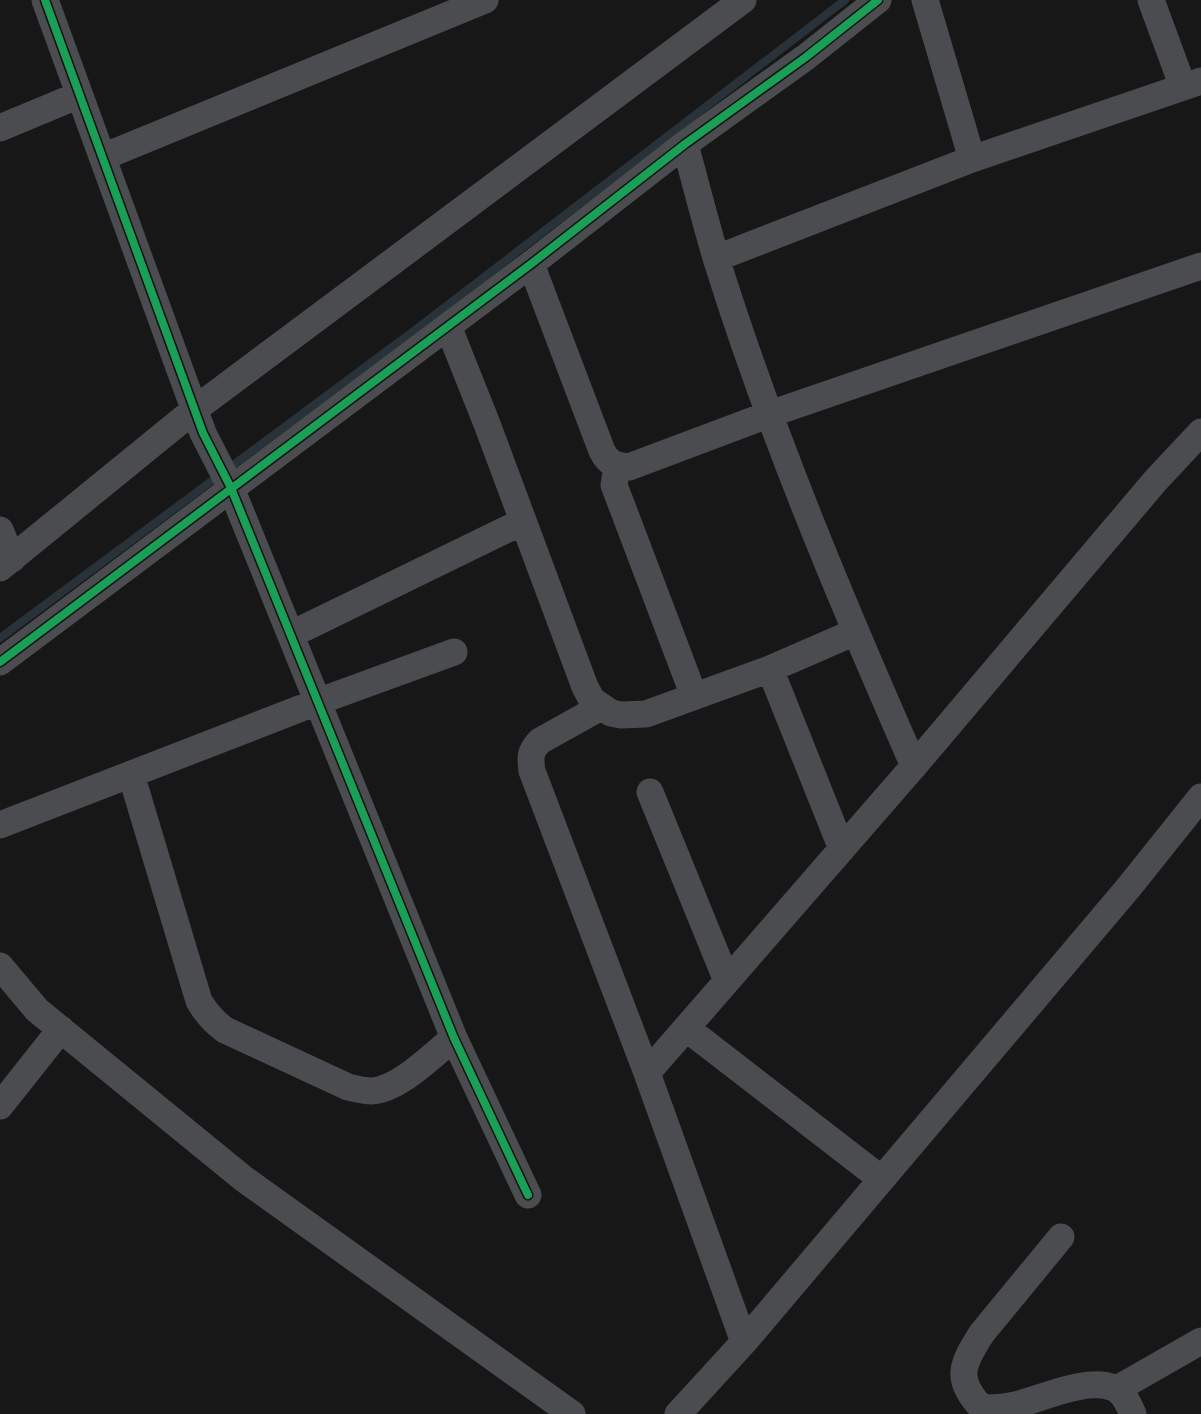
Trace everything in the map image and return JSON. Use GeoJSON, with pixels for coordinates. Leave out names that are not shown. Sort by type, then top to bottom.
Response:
{"type":"FeatureCollection","features":[{"type":"Feature","properties":{"kind":"street"},"geometry":{"type":"LineString","coordinates":[[45,0],[199,422],[228,481],[292,634],[317,702],[454,1038],[528,1195]]}},
{"type":"Feature","properties":{"kind":"street"},"geometry":{"type":"LineString","coordinates":[[103,157],[485,0]]}},
{"type":"Feature","properties":{"kind":"street"},"geometry":{"type":"LineString","coordinates":[[0,530],[6,563],[199,422],[743,0]]}},
{"type":"Feature","properties":{"kind":"street"},"geometry":{"type":"LineString","coordinates":[[0,662],[228,481],[448,326],[685,144],[806,57],[878,0]]}},
{"type":"Feature","properties":{"kind":"street"},"geometry":{"type":"LineString","coordinates":[[925,0],[972,159]]}},
{"type":"Feature","properties":{"kind":"street"},"geometry":{"type":"LineString","coordinates":[[717,258],[972,159],[1192,84],[1151,0]]}},
{"type":"Feature","properties":{"kind":"street"},"geometry":{"type":"LineString","coordinates":[[0,128],[79,95]]}},
{"type":"Feature","properties":{"kind":"street"},"geometry":{"type":"LineString","coordinates":[[685,144],[717,258],[770,414],[855,632],[914,766]]}},
{"type":"Feature","properties":{"kind":"street"},"geometry":{"type":"LineString","coordinates":[[531,264],[602,451],[607,460],[617,466],[628,467],[770,414],[1201,266]]}},
{"type":"Feature","properties":{"kind":"street"},"geometry":{"type":"LineString","coordinates":[[448,326],[585,687],[592,700],[601,707],[611,713],[621,715],[646,714],[770,669],[855,632]]}},
{"type":"Feature","properties":{"kind":"street"},"geometry":{"type":"LineString","coordinates":[[647,1073],[1197,441]]}},
{"type":"Feature","properties":{"kind":"street"},"geometry":{"type":"LineString","coordinates":[[617,466],[614,485],[694,696]]}},
{"type":"Feature","properties":{"kind":"street"},"geometry":{"type":"LineString","coordinates":[[292,634],[522,522]]}},
{"type":"Feature","properties":{"kind":"street"},"geometry":{"type":"LineString","coordinates":[[0,825],[317,702],[454,652]]}},
{"type":"Feature","properties":{"kind":"street"},"geometry":{"type":"LineString","coordinates":[[770,669],[842,849]]}},
{"type":"Feature","properties":{"kind":"street"},"geometry":{"type":"LineString","coordinates":[[601,707],[540,741],[532,749],[530,758],[536,782],[647,1073],[744,1342]]}},
{"type":"Feature","properties":{"kind":"street"},"geometry":{"type":"LineString","coordinates":[[131,774],[199,1001],[214,1022],[225,1030],[348,1087],[365,1091],[394,1086],[454,1038]]}},
{"type":"Feature","properties":{"kind":"street"},"geometry":{"type":"LineString","coordinates":[[650,792],[727,981]]}},
{"type":"Feature","properties":{"kind":"street"},"geometry":{"type":"LineString","coordinates":[[678,1414],[744,1342],[880,1178],[1129,887],[1201,797]]}},
{"type":"Feature","properties":{"kind":"street"},"geometry":{"type":"LineString","coordinates":[[0,966],[37,1010],[244,1179],[572,1414]]}},
{"type":"Feature","properties":{"kind":"street"},"geometry":{"type":"LineString","coordinates":[[686,1028],[880,1178]]}},
{"type":"Feature","properties":{"kind":"street"},"geometry":{"type":"LineString","coordinates":[[0,1106],[61,1029]]}},
{"type":"Feature","properties":{"kind":"street"},"geometry":{"type":"LineString","coordinates":[[1061,1237],[972,1348],[964,1369],[963,1378],[966,1389],[982,1407],[991,1408],[1016,1405],[1080,1386],[1102,1385],[1117,1389],[1133,1414]]}},
{"type":"Feature","properties":{"kind":"street"},"geometry":{"type":"LineString","coordinates":[[1117,1389],[1201,1341]]}},
{"type":"Feature","properties":{"kind":"waterway"},"geometry":{"type":"LineString","coordinates":[[0,638],[415,330],[845,0]]}},
{"type":"Feature","properties":{"kind":"cycle path"},"geometry":{"type":"LineString","coordinates":[[45,0],[203,433],[231,488],[454,1038],[528,1195]]}},
{"type":"Feature","properties":{"kind":"cycle path"},"geometry":{"type":"LineString","coordinates":[[0,662],[531,264],[685,144],[806,57],[878,0]]}}]}
